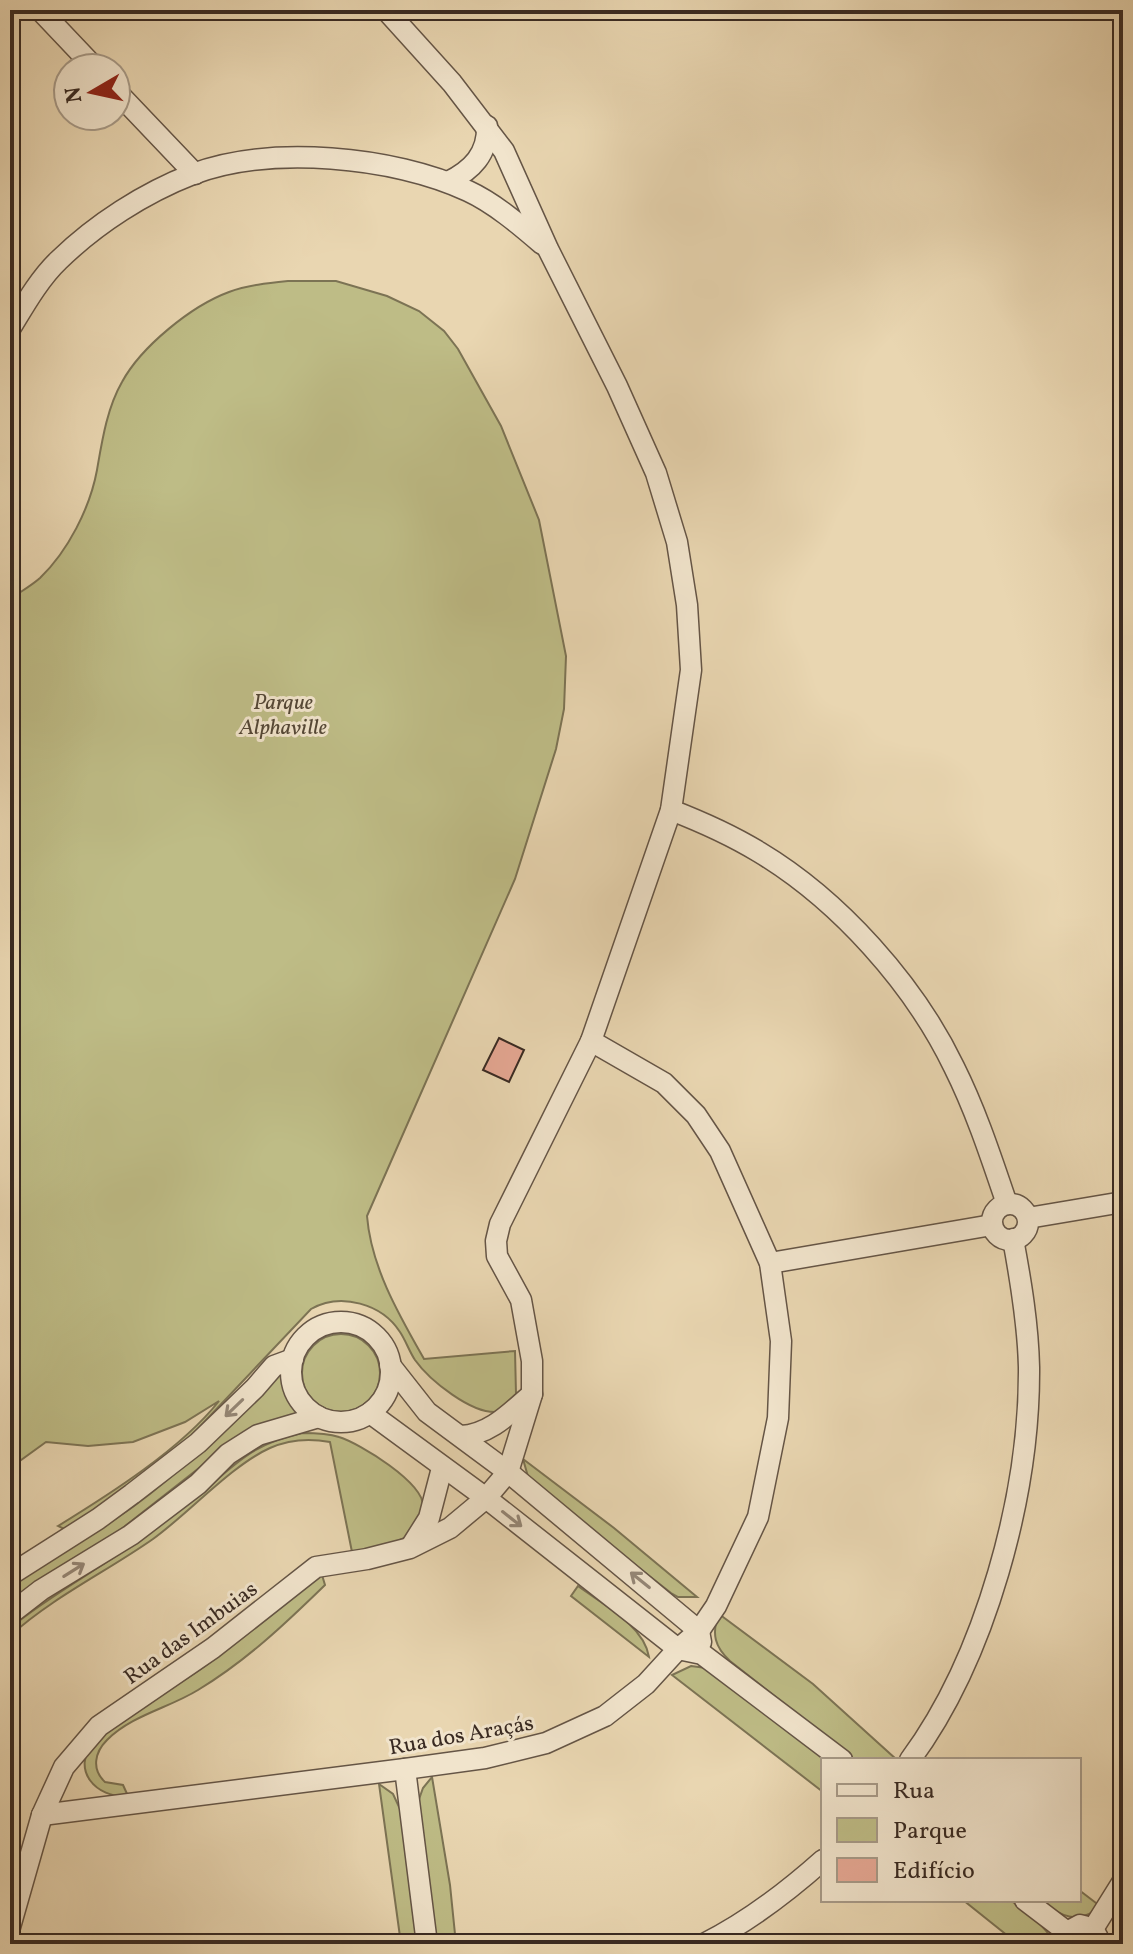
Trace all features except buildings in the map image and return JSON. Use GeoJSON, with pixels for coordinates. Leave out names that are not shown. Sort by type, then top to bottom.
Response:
{"type":"FeatureCollection","features":[{"type":"Feature","properties":{"kind":"street"},"geometry":{"type":"LineString","coordinates":[[40,10],[80,52]]}},
{"type":"Feature","properties":{"kind":"street"},"geometry":{"type":"LineString","coordinates":[[386,10],[487,126],[504,151],[649,458],[677,542],[687,605],[691,670],[671,810],[591,1041],[500,1224],[496,1241],[497,1256],[521,1300],[532,1361],[532,1394],[508,1472]]}},
{"type":"Feature","properties":{"kind":"street"},"geometry":{"type":"LineString","coordinates":[[132,108],[195,174]]}},
{"type":"Feature","properties":{"kind":"street"},"geometry":{"type":"LineString","coordinates":[[448,182],[472,168],[479,158],[487,141],[487,126]]}},
{"type":"Feature","properties":{"kind":"street"},"geometry":{"type":"LineString","coordinates":[[10,329],[30,296],[58,261],[101,225],[153,193],[195,174],[285,157],[360,160],[448,182],[472,193],[548,249]]}},
{"type":"Feature","properties":{"kind":"street"},"geometry":{"type":"LineString","coordinates":[[671,810],[716,828],[762,853],[817,894],[872,947],[920,1007],[954,1066],[987,1143],[1007,1204]]}},
{"type":"Feature","properties":{"kind":"street","name":"Rua dos Araçás"},"geometry":{"type":"LineString","coordinates":[[42,1815],[485,1758],[546,1743],[605,1716],[646,1684],[699,1631],[716,1606],[758,1517],[778,1418],[781,1341],[770,1263],[720,1151],[696,1115],[664,1083],[591,1041]]}},
{"type":"Feature","properties":{"kind":"street"},"geometry":{"type":"LineString","coordinates":[[1028,1218],[1123,1202]]}},
{"type":"Feature","properties":{"kind":"street"},"geometry":{"type":"LineString","coordinates":[[1007,1204],[1020,1207],[1028,1218],[1024,1232],[1013,1239],[1000,1236],[992,1225],[995,1211],[1007,1204]]}},
{"type":"Feature","properties":{"kind":"street"},"geometry":{"type":"LineString","coordinates":[[770,1263],[992,1225]]}},
{"type":"Feature","properties":{"kind":"street"},"geometry":{"type":"LineString","coordinates":[[911,1758],[924,1741],[967,1659],[1000,1565],[1021,1477],[1029,1368],[1025,1304],[1013,1239]]}},
{"type":"Feature","properties":{"kind":"street"},"geometry":{"type":"LineString","coordinates":[[345,1322],[365,1328],[386,1351],[390,1365],[386,1393],[370,1413],[345,1422],[319,1417],[302,1404],[295,1393],[291,1374],[299,1345],[310,1333],[329,1323],[345,1322]]}},
{"type":"Feature","properties":{"kind":"street"},"geometry":{"type":"LineString","coordinates":[[10,1575],[121,1502],[198,1443],[274,1366],[293,1359]]}},
{"type":"Feature","properties":{"kind":"street"},"geometry":{"type":"LineString","coordinates":[[390,1365],[427,1412],[508,1472],[699,1631],[702,1654]]}},
{"type":"Feature","properties":{"kind":"street"},"geometry":{"type":"LineString","coordinates":[[461,1436],[474,1436],[487,1429],[532,1394]]}},
{"type":"Feature","properties":{"kind":"street"},"geometry":{"type":"LineString","coordinates":[[370,1413],[486,1498],[678,1649],[702,1654],[839,1758]]}},
{"type":"Feature","properties":{"kind":"street"},"geometry":{"type":"LineString","coordinates":[[10,1614],[41,1590],[131,1535],[198,1484],[228,1454],[258,1435],[319,1417]]}},
{"type":"Feature","properties":{"kind":"street"},"geometry":{"type":"LineString","coordinates":[[410,1548],[429,1518],[442,1468]]}},
{"type":"Feature","properties":{"kind":"street","name":"Rua das Imbuias"},"geometry":{"type":"LineString","coordinates":[[10,1927],[42,1815],[64,1767],[99,1726],[213,1648],[316,1567],[410,1548],[450,1528],[486,1498],[508,1472]]}},
{"type":"Feature","properties":{"kind":"street"},"geometry":{"type":"LineString","coordinates":[[405,1769],[427,1944]]}},
{"type":"Feature","properties":{"kind":"street"},"geometry":{"type":"LineString","coordinates":[[704,1944],[735,1928],[793,1887],[821,1862]]}},
{"type":"Feature","properties":{"kind":"street"},"geometry":{"type":"LineString","coordinates":[[1027,1902],[1065,1938],[1080,1925],[1096,1937],[1123,1881]]}},
{"type":"Feature","properties":{"kind":"green space","name":"Parque Alphaville"},"geometry":{"type":"Polygon","coordinates":[[[289,281],[336,281],[387,296],[419,311],[444,331],[458,349],[501,426],[539,520],[566,656],[564,709],[556,749],[515,879],[367,1216],[380,1272],[424,1359],[515,1351],[516,1394],[497,1412],[476,1408],[452,1395],[431,1377],[415,1360],[400,1332],[383,1314],[348,1301],[323,1304],[311,1309],[191,1436],[139,1479],[64,1529],[58,1526],[165,1453],[219,1401],[185,1422],[133,1442],[88,1446],[46,1442],[10,1468],[10,599],[37,581],[60,555],[76,528],[94,484],[112,403],[141,355],[183,317],[214,298],[244,288],[289,281]]]}},
{"type":"Feature","properties":{"kind":"green space"},"geometry":{"type":"Polygon","coordinates":[[[341,1334],[356,1337],[368,1346],[377,1358],[380,1373],[377,1388],[368,1400],[356,1409],[341,1412],[326,1409],[314,1400],[305,1388],[302,1373],[305,1358],[314,1346],[326,1337],[341,1334]]]}},
{"type":"Feature","properties":{"kind":"green space"},"geometry":{"type":"Polygon","coordinates":[[[280,1374],[300,1416],[213,1457],[115,1534],[10,1602],[10,1586],[119,1517],[154,1491],[280,1374]]]}},
{"type":"Feature","properties":{"kind":"green space"},"geometry":{"type":"Polygon","coordinates":[[[302,1433],[339,1437],[375,1455],[403,1476],[421,1497],[423,1507],[411,1535],[391,1544],[352,1552],[330,1442],[292,1441],[270,1448],[241,1466],[153,1539],[62,1597],[10,1636],[10,1628],[25,1616],[152,1531],[242,1459],[268,1444],[302,1433]]]}},
{"type":"Feature","properties":{"kind":"green space"},"geometry":{"type":"Polygon","coordinates":[[[523,1459],[614,1528],[697,1597],[678,1597],[671,1593],[541,1491],[529,1480],[523,1459]]]}},
{"type":"Feature","properties":{"kind":"green space"},"geometry":{"type":"Polygon","coordinates":[[[322,1575],[325,1585],[249,1654],[216,1679],[128,1724],[107,1740],[97,1755],[98,1772],[105,1782],[123,1785],[128,1796],[106,1793],[90,1780],[86,1772],[87,1752],[104,1732],[212,1661],[322,1575]]]}},
{"type":"Feature","properties":{"kind":"green space"},"geometry":{"type":"Polygon","coordinates":[[[578,1586],[631,1625],[649,1657],[571,1596],[578,1586]]]}},
{"type":"Feature","properties":{"kind":"green space"},"geometry":{"type":"Polygon","coordinates":[[[719,1614],[813,1684],[895,1758],[853,1758],[730,1661],[716,1640],[719,1614]]]}},
{"type":"Feature","properties":{"kind":"green space"},"geometry":{"type":"Polygon","coordinates":[[[691,1666],[706,1668],[824,1758],[821,1758],[821,1790],[672,1675],[691,1666]]]}},
{"type":"Feature","properties":{"kind":"green space"},"geometry":{"type":"Polygon","coordinates":[[[432,1777],[450,1885],[456,1944],[437,1944],[418,1802],[423,1788],[432,1777]]]}},
{"type":"Feature","properties":{"kind":"green space"},"geometry":{"type":"Polygon","coordinates":[[[379,1784],[393,1794],[400,1809],[417,1944],[401,1944],[379,1784]]]}},
{"type":"Feature","properties":{"kind":"green space"},"geometry":{"type":"Polygon","coordinates":[[[1081,1892],[1100,1906],[1077,1917],[1054,1910],[1042,1902],[1081,1902],[1081,1892]]]}},
{"type":"Feature","properties":{"kind":"green space"},"geometry":{"type":"Polygon","coordinates":[[[966,1902],[1012,1902],[1042,1926],[1054,1944],[1018,1944],[966,1902]]]}}]}
